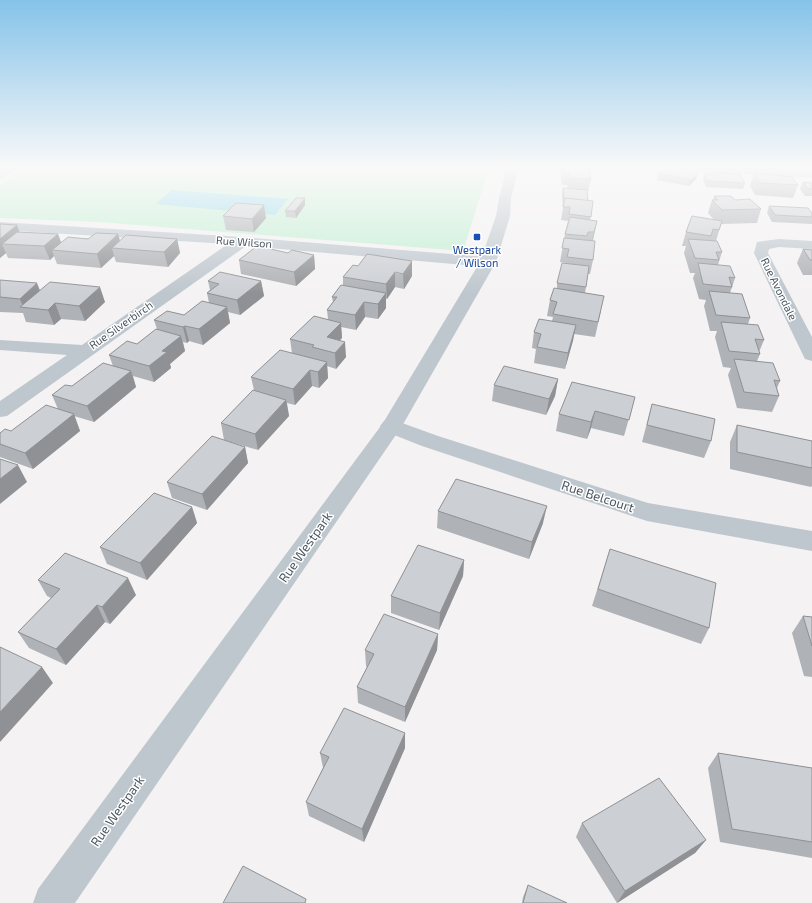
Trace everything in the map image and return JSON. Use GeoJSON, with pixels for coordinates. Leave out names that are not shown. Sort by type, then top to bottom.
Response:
{"type":"FeatureCollection","features":[{"type":"Feature","properties":{"kind":"street","name":"Rue Westpark"},"geometry":{"type":"LineString","coordinates":[[52,903],[391,426],[488,262],[504,210]]}},
{"type":"Feature","properties":{"kind":"street","name":"Rue Wilson"},"geometry":{"type":"LineString","coordinates":[[0,226],[243,241],[488,262]]}},
{"type":"Feature","properties":{"kind":"street","name":"Rue Silverbirch"},"geometry":{"type":"LineString","coordinates":[[0,411],[243,241]]}},
{"type":"Feature","properties":{"kind":"street","name":"Rue Avondale"},"geometry":{"type":"LineString","coordinates":[[810,348],[761,253],[762,245],[779,243],[812,245]]}},
{"type":"Feature","properties":{"kind":"street"},"geometry":{"type":"LineString","coordinates":[[0,345],[85,351]]}},
{"type":"Feature","properties":{"kind":"street","name":"Rue Belcourt"},"geometry":{"type":"LineString","coordinates":[[391,426],[430,441],[647,512],[812,541]]}},
{"type":"Feature","properties":{"kind":"green space"},"geometry":{"type":"Polygon","coordinates":[[[0,210],[476,210],[463,251],[99,222],[0,218],[0,210]]]}},
{"type":"Feature","properties":{"kind":"water"},"geometry":{"type":"Polygon","coordinates":[[[222,210],[279,210],[275,215],[222,210]]]}},
{"type":"Feature","properties":{"kind":"building"},"geometry":{"type":"Polygon","coordinates":[[[229,210],[260,210],[252,219],[223,216],[229,210]]]}},
{"type":"Feature","properties":{"kind":"building"},"geometry":{"type":"Polygon","coordinates":[[[570,210],[592,210],[591,217],[569,214],[570,210]]]}},
{"type":"Feature","properties":{"kind":"building"},"geometry":{"type":"Polygon","coordinates":[[[772,210],[810,210],[812,213],[812,217],[775,215],[772,210]]]}},
{"type":"Feature","properties":{"kind":"building"},"geometry":{"type":"Polygon","coordinates":[[[692,216],[722,221],[719,230],[713,229],[711,236],[686,232],[692,216]]]}},
{"type":"Feature","properties":{"kind":"building"},"geometry":{"type":"Polygon","coordinates":[[[570,217],[597,221],[594,232],[588,232],[587,236],[565,234],[570,217]]]}},
{"type":"Feature","properties":{"kind":"building"},"geometry":{"type":"Polygon","coordinates":[[[0,224],[17,225],[0,239],[0,224]]]}},
{"type":"Feature","properties":{"kind":"building"},"geometry":{"type":"Polygon","coordinates":[[[17,232],[58,234],[44,246],[2,244],[17,232]]]}},
{"type":"Feature","properties":{"kind":"building"},"geometry":{"type":"Polygon","coordinates":[[[96,233],[118,234],[97,254],[52,250],[68,237],[88,239],[96,233]]]}},
{"type":"Feature","properties":{"kind":"building"},"geometry":{"type":"Polygon","coordinates":[[[126,235],[177,239],[164,252],[112,248],[126,235]]]}},
{"type":"Feature","properties":{"kind":"building"},"geometry":{"type":"Polygon","coordinates":[[[564,238],[595,241],[593,260],[567,257],[569,249],[562,248],[564,238]]]}},
{"type":"Feature","properties":{"kind":"building"},"geometry":{"type":"Polygon","coordinates":[[[688,239],[717,241],[722,252],[716,252],[719,260],[695,258],[688,239]]]}},
{"type":"Feature","properties":{"kind":"building"},"geometry":{"type":"Polygon","coordinates":[[[257,246],[288,253],[292,250],[314,255],[294,272],[239,260],[257,246]]]}},
{"type":"Feature","properties":{"kind":"building"},"geometry":{"type":"Polygon","coordinates":[[[803,249],[812,250],[812,260],[810,260],[803,249]]]}},
{"type":"Feature","properties":{"kind":"building"},"geometry":{"type":"Polygon","coordinates":[[[367,254],[412,261],[403,274],[395,272],[386,284],[343,277],[353,265],[358,266],[367,254]]]}},
{"type":"Feature","properties":{"kind":"building"},"geometry":{"type":"Polygon","coordinates":[[[562,263],[589,266],[586,287],[557,283],[562,263]]]}},
{"type":"Feature","properties":{"kind":"building"},"geometry":{"type":"Polygon","coordinates":[[[698,263],[730,266],[735,278],[729,277],[732,287],[703,284],[698,263]]]}},
{"type":"Feature","properties":{"kind":"building"},"geometry":{"type":"Polygon","coordinates":[[[220,272],[261,281],[237,300],[207,293],[219,284],[208,281],[220,272]]]}},
{"type":"Feature","properties":{"kind":"building"},"geometry":{"type":"Polygon","coordinates":[[[0,280],[37,283],[20,299],[0,297],[0,280]]]}},
{"type":"Feature","properties":{"kind":"building"},"geometry":{"type":"Polygon","coordinates":[[[50,282],[100,287],[79,306],[55,303],[48,310],[20,307],[50,282]]]}},
{"type":"Feature","properties":{"kind":"building"},"geometry":{"type":"Polygon","coordinates":[[[341,285],[386,293],[378,304],[364,302],[355,315],[327,310],[337,297],[332,297],[341,285]]]}},
{"type":"Feature","properties":{"kind":"building"},"geometry":{"type":"Polygon","coordinates":[[[554,288],[604,296],[598,322],[553,314],[557,302],[550,300],[554,288]]]}},
{"type":"Feature","properties":{"kind":"building"},"geometry":{"type":"Polygon","coordinates":[[[709,291],[742,294],[750,318],[716,315],[709,291]]]}},
{"type":"Feature","properties":{"kind":"building"},"geometry":{"type":"Polygon","coordinates":[[[202,301],[227,307],[199,329],[154,320],[167,311],[184,315],[202,301]]]}},
{"type":"Feature","properties":{"kind":"building"},"geometry":{"type":"Polygon","coordinates":[[[314,316],[341,323],[327,337],[345,342],[335,353],[312,347],[314,345],[290,339],[314,316]]]}},
{"type":"Feature","properties":{"kind":"building"},"geometry":{"type":"Polygon","coordinates":[[[539,319],[576,325],[568,353],[537,347],[541,334],[534,332],[539,319]]]}},
{"type":"Feature","properties":{"kind":"building"},"geometry":{"type":"Polygon","coordinates":[[[721,322],[758,325],[764,340],[755,339],[760,354],[729,351],[721,322]]]}},
{"type":"Feature","properties":{"kind":"building"},"geometry":{"type":"Polygon","coordinates":[[[156,329],[181,336],[162,351],[167,352],[149,366],[109,355],[127,341],[137,344],[156,329]]]}},
{"type":"Feature","properties":{"kind":"building"},"geometry":{"type":"Polygon","coordinates":[[[280,350],[327,362],[318,372],[310,370],[293,389],[251,377],[280,350]]]}},
{"type":"Feature","properties":{"kind":"building"},"geometry":{"type":"Polygon","coordinates":[[[734,359],[773,363],[780,381],[774,380],[779,396],[744,392],[734,359]]]}},
{"type":"Feature","properties":{"kind":"building"},"geometry":{"type":"Polygon","coordinates":[[[103,363],[131,371],[87,406],[52,395],[65,385],[72,386],[103,363]]]}},
{"type":"Feature","properties":{"kind":"building"},"geometry":{"type":"Polygon","coordinates":[[[504,366],[558,379],[549,399],[494,385],[504,366]]]}},
{"type":"Feature","properties":{"kind":"building"},"geometry":{"type":"Polygon","coordinates":[[[572,382],[635,397],[629,420],[595,411],[591,422],[559,414],[572,382]]]}},
{"type":"Feature","properties":{"kind":"building"},"geometry":{"type":"Polygon","coordinates":[[[253,390],[286,400],[255,434],[221,423],[253,390]]]}},
{"type":"Feature","properties":{"kind":"building"},"geometry":{"type":"Polygon","coordinates":[[[652,404],[715,419],[711,441],[647,425],[652,404]]]}},
{"type":"Feature","properties":{"kind":"building"},"geometry":{"type":"Polygon","coordinates":[[[46,405],[74,414],[25,453],[0,444],[0,433],[5,429],[11,431],[46,405]]]}},
{"type":"Feature","properties":{"kind":"building"},"geometry":{"type":"Polygon","coordinates":[[[737,425],[812,441],[812,468],[737,452],[737,425]]]}},
{"type":"Feature","properties":{"kind":"building"},"geometry":{"type":"Polygon","coordinates":[[[212,436],[245,447],[202,494],[167,482],[212,436]]]}},
{"type":"Feature","properties":{"kind":"building"},"geometry":{"type":"Polygon","coordinates":[[[0,459],[18,465],[0,479],[0,459]]]}},
{"type":"Feature","properties":{"kind":"building"},"geometry":{"type":"Polygon","coordinates":[[[456,479],[547,506],[532,542],[438,511],[456,479]]]}},
{"type":"Feature","properties":{"kind":"building"},"geometry":{"type":"Polygon","coordinates":[[[154,493],[192,507],[140,563],[100,547],[154,493]]]}},
{"type":"Feature","properties":{"kind":"building"},"geometry":{"type":"Polygon","coordinates":[[[418,545],[464,560],[440,613],[391,596],[418,545]]]}},
{"type":"Feature","properties":{"kind":"building"},"geometry":{"type":"Polygon","coordinates":[[[610,549],[716,583],[709,628],[598,589],[610,549]]]}},
{"type":"Feature","properties":{"kind":"building"},"geometry":{"type":"Polygon","coordinates":[[[65,553],[128,578],[102,607],[97,605],[56,649],[18,632],[60,589],[38,580],[65,553]]]}},
{"type":"Feature","properties":{"kind":"building"},"geometry":{"type":"Polygon","coordinates":[[[384,614],[438,634],[405,707],[357,687],[374,654],[365,650],[384,614]]]}},
{"type":"Feature","properties":{"kind":"building"},"geometry":{"type":"Polygon","coordinates":[[[803,616],[812,617],[812,646],[803,616]]]}},
{"type":"Feature","properties":{"kind":"building"},"geometry":{"type":"Polygon","coordinates":[[[0,647],[42,667],[0,712],[0,647]]]}},
{"type":"Feature","properties":{"kind":"building"},"geometry":{"type":"Polygon","coordinates":[[[344,708],[405,733],[362,829],[306,802],[329,757],[320,753],[344,708]]]}},
{"type":"Feature","properties":{"kind":"building"},"geometry":{"type":"Polygon","coordinates":[[[718,753],[812,768],[812,842],[732,829],[718,753]]]}},
{"type":"Feature","properties":{"kind":"building"},"geometry":{"type":"Polygon","coordinates":[[[659,778],[706,840],[625,891],[582,823],[659,778]]]}},
{"type":"Feature","properties":{"kind":"building"},"geometry":{"type":"Polygon","coordinates":[[[243,866],[306,899],[305,903],[223,903],[243,866]]]}},
{"type":"Feature","properties":{"kind":"building"},"geometry":{"type":"Polygon","coordinates":[[[528,885],[567,903],[523,903],[528,885]]]}},
{"type":"Feature","properties":{"kind":"place","name":"Westpark / Wilson"},"geometry":{"type":"Point","coordinates":[477,237]}}]}
